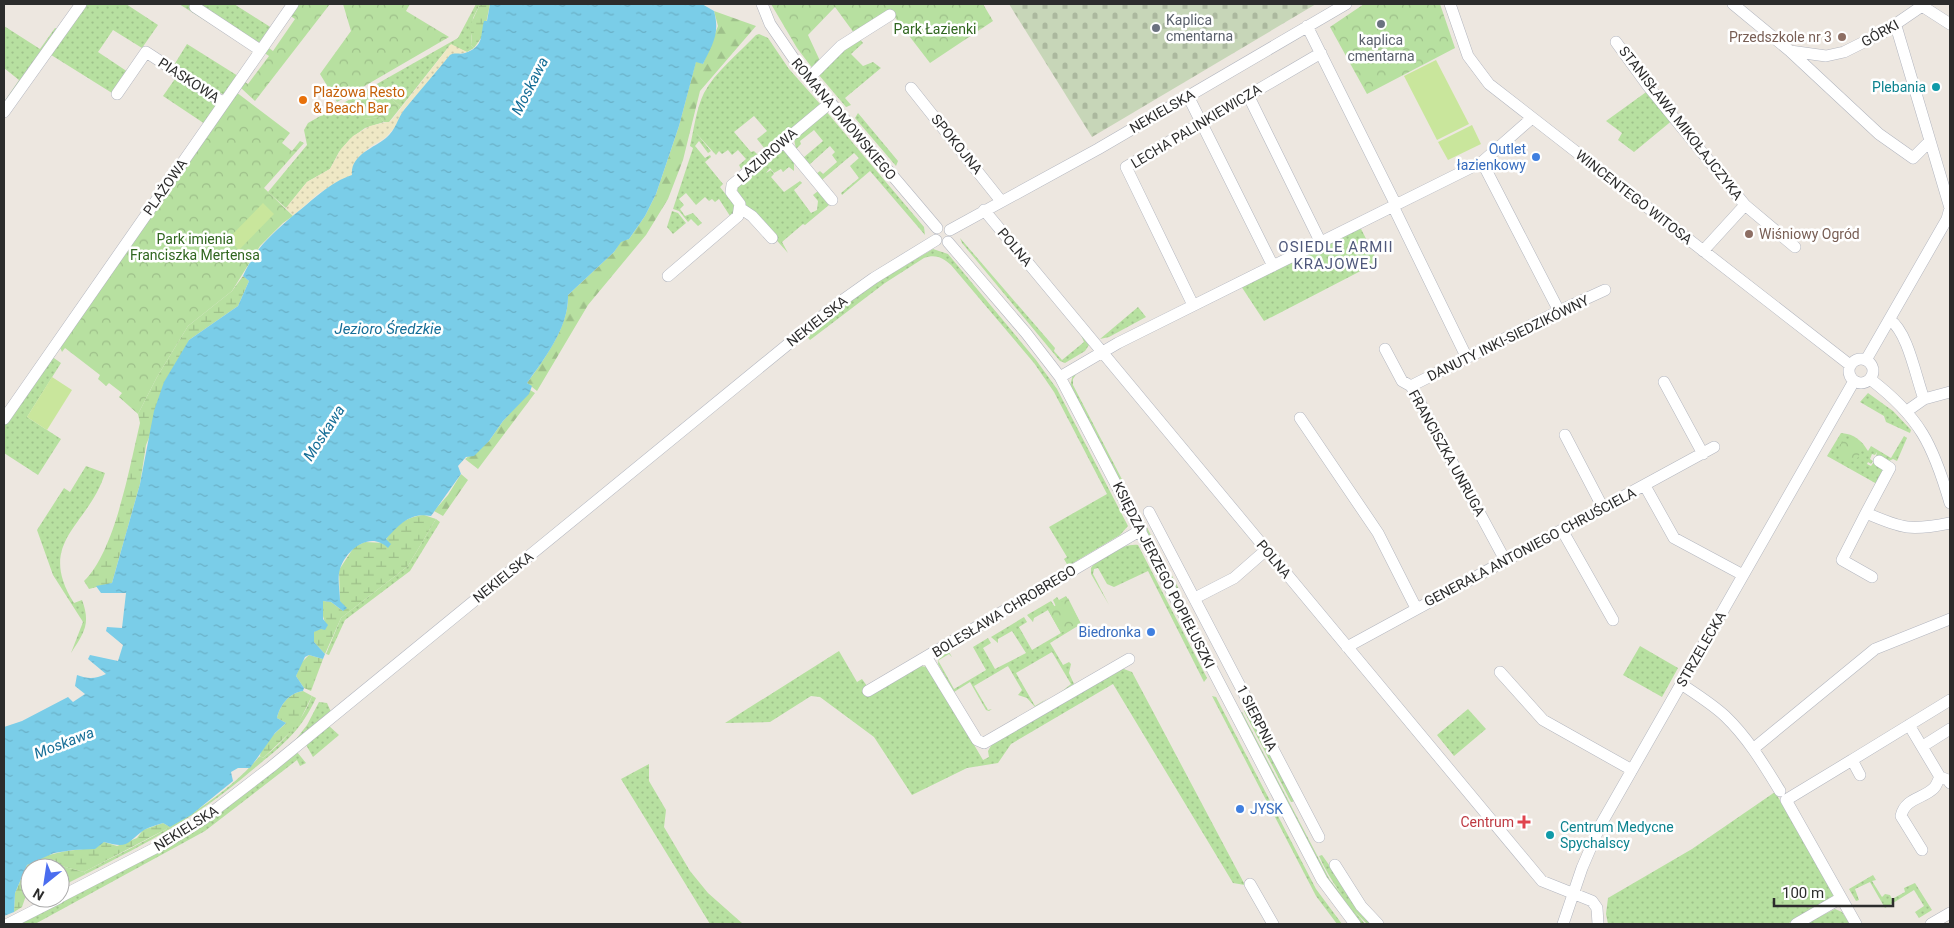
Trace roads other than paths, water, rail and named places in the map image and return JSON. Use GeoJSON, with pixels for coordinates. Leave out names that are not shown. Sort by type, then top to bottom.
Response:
{"type":"FeatureCollection","features":[{"type":"Feature","properties":{"kind":"street"},"geometry":{"type":"LineString","coordinates":[[4,112],[81,4]]}},
{"type":"Feature","properties":{"kind":"street","name":"PLAŻOWA"},"geometry":{"type":"LineString","coordinates":[[4,419],[292,4]]}},
{"type":"Feature","properties":{"kind":"street","name":"ROMANA DMOWSKIEGO"},"geometry":{"type":"LineString","coordinates":[[762,4],[784,46],[936,234]]}},
{"type":"Feature","properties":{"kind":"street","name":"NEKIELSKA"},"geometry":{"type":"LineString","coordinates":[[949,236],[984,210],[1098,149],[1346,4]]}},
{"type":"Feature","properties":{"kind":"street","name":"WINCENTEGO WITOSA"},"geometry":{"type":"LineString","coordinates":[[1450,4],[1468,56],[1489,84],[1850,365]]}},
{"type":"Feature","properties":{"kind":"street"},"geometry":{"type":"LineString","coordinates":[[1733,4],[1790,51],[1879,134],[1913,158],[1930,141]]}},
{"type":"Feature","properties":{"kind":"street"},"geometry":{"type":"LineString","coordinates":[[1923,5],[1950,24]]}},
{"type":"Feature","properties":{"kind":"street","name":"GÓRKI"},"geometry":{"type":"LineString","coordinates":[[1790,51],[1826,56],[1844,52],[1896,26],[1923,5]]}},
{"type":"Feature","properties":{"kind":"street"},"geometry":{"type":"LineString","coordinates":[[195,7],[260,50]]}},
{"type":"Feature","properties":{"kind":"street"},"geometry":{"type":"LineString","coordinates":[[809,78],[847,42],[890,15]]}},
{"type":"Feature","properties":{"kind":"street"},"geometry":{"type":"LineString","coordinates":[[1307,26],[1466,356]]}},
{"type":"Feature","properties":{"kind":"street"},"geometry":{"type":"LineString","coordinates":[[1866,360],[1949,221],[1950,208],[1896,26]]}},
{"type":"Feature","properties":{"kind":"street","name":"STANISŁAWA MIKOŁAJCZYKA"},"geometry":{"type":"LineString","coordinates":[[1616,42],[1648,86],[1745,205],[1795,247]]}},
{"type":"Feature","properties":{"kind":"street","name":"PIASKOWA"},"geometry":{"type":"LineString","coordinates":[[117,94],[146,52],[224,103]]}},
{"type":"Feature","properties":{"kind":"street","name":"LECHA PALINKIEWICZA"},"geometry":{"type":"LineString","coordinates":[[1193,305],[1126,166],[1321,53]]}},
{"type":"Feature","properties":{"kind":"street","name":"SPOKOJNA"},"geometry":{"type":"LineString","coordinates":[[911,88],[1001,201]]}},
{"type":"Feature","properties":{"kind":"street"},"geometry":{"type":"LineString","coordinates":[[1248,95],[1321,243]]}},
{"type":"Feature","properties":{"kind":"street"},"geometry":{"type":"LineString","coordinates":[[1188,96],[1273,266]]}},
{"type":"Feature","properties":{"kind":"street","name":"LAZUROWA"},"geometry":{"type":"LineString","coordinates":[[740,208],[731,192],[732,185],[830,102]]}},
{"type":"Feature","properties":{"kind":"street"},"geometry":{"type":"LineString","coordinates":[[1060,377],[1102,352],[1193,305],[1482,162],[1532,118]]}},
{"type":"Feature","properties":{"kind":"street"},"geometry":{"type":"LineString","coordinates":[[783,141],[832,200]]}},
{"type":"Feature","properties":{"kind":"street"},"geometry":{"type":"LineString","coordinates":[[1482,162],[1559,311]]}},
{"type":"Feature","properties":{"kind":"street","name":"STANISŁAWA MIKOŁAJCZYKA"},"geometry":{"type":"LineString","coordinates":[[1704,251],[1745,205]]}},
{"type":"Feature","properties":{"kind":"street"},"geometry":{"type":"LineString","coordinates":[[668,276],[736,218],[740,208],[752,216],[772,238]]}},
{"type":"Feature","properties":{"kind":"street","name":"POLNA"},"geometry":{"type":"LineString","coordinates":[[984,210],[1542,881],[1592,901],[1598,908],[1598,924]]}},
{"type":"Feature","properties":{"kind":"street"},"geometry":{"type":"LineString","coordinates":[[936,234],[940,243],[949,236]]}},
{"type":"Feature","properties":{"kind":"street","name":"NEKIELSKA"},"geometry":{"type":"LineString","coordinates":[[70,892],[164,843],[202,820],[271,767],[836,305],[936,234]]}},
{"type":"Feature","properties":{"kind":"street","name":"KSIĘDZA JERZEGO POPIEŁUSZKI"},"geometry":{"type":"LineString","coordinates":[[949,236],[1060,377],[1322,880],[1355,924]]}},
{"type":"Feature","properties":{"kind":"street","name":"DANUTY INKI-SIEDZIKÓWNY"},"geometry":{"type":"LineString","coordinates":[[1411,386],[1466,356],[1605,290]]}},
{"type":"Feature","properties":{"kind":"street"},"geometry":{"type":"LineString","coordinates":[[1890,320],[1898,325],[1924,399]]}},
{"type":"Feature","properties":{"kind":"street","name":"FRANCISZKA UNRUGA"},"geometry":{"type":"LineString","coordinates":[[1385,349],[1402,381],[1411,386],[1505,560]]}},
{"type":"Feature","properties":{"kind":"street"},"geometry":{"type":"LineString","coordinates":[[1866,360],[1856,360],[1850,365],[1850,375],[1854,381],[1860,383],[1870,379]]}},
{"type":"Feature","properties":{"kind":"street"},"geometry":{"type":"LineString","coordinates":[[1866,360],[1873,369],[1870,379]]}},
{"type":"Feature","properties":{"kind":"street"},"geometry":{"type":"LineString","coordinates":[[1870,379],[1907,411],[1928,439],[1949,496]]}},
{"type":"Feature","properties":{"kind":"street","name":"STRZELECKA"},"geometry":{"type":"LineString","coordinates":[[1563,924],[1600,826],[1854,381]]}},
{"type":"Feature","properties":{"kind":"street"},"geometry":{"type":"LineString","coordinates":[[1664,382],[1703,454]]}},
{"type":"Feature","properties":{"kind":"street"},"geometry":{"type":"LineString","coordinates":[[1907,411],[1924,399],[1950,392]]}},
{"type":"Feature","properties":{"kind":"street"},"geometry":{"type":"LineString","coordinates":[[1300,418],[1378,533],[1416,608]]}},
{"type":"Feature","properties":{"kind":"street"},"geometry":{"type":"LineString","coordinates":[[1565,435],[1603,508]]}},
{"type":"Feature","properties":{"kind":"street","name":"GENERAŁA ANTONIEGO CHRUŚCIELA"},"geometry":{"type":"LineString","coordinates":[[1347,647],[1714,447]]}},
{"type":"Feature","properties":{"kind":"street"},"geometry":{"type":"LineString","coordinates":[[1872,577],[1842,560],[1890,468],[1879,461]]}},
{"type":"Feature","properties":{"kind":"street"},"geometry":{"type":"LineString","coordinates":[[1645,486],[1674,538],[1743,575]]}},
{"type":"Feature","properties":{"kind":"street","name":"1 SIERPNIA"},"geometry":{"type":"LineString","coordinates":[[1149,512],[1319,837]]}},
{"type":"Feature","properties":{"kind":"street"},"geometry":{"type":"LineString","coordinates":[[1866,513],[1890,524],[1916,529],[1950,524]]}},
{"type":"Feature","properties":{"kind":"street","name":"BOLESŁAWA CHROBREGO"},"geometry":{"type":"LineString","coordinates":[[868,691],[1141,530]]}},
{"type":"Feature","properties":{"kind":"street"},"geometry":{"type":"LineString","coordinates":[[1562,530],[1613,620]]}},
{"type":"Feature","properties":{"kind":"street"},"geometry":{"type":"LineString","coordinates":[[1195,598],[1234,578],[1266,550]]}},
{"type":"Feature","properties":{"kind":"street"},"geometry":{"type":"LineString","coordinates":[[1753,749],[1875,649],[1950,620]]}},
{"type":"Feature","properties":{"kind":"street"},"geometry":{"type":"LineString","coordinates":[[926,658],[977,740],[982,743],[986,743],[1129,659]]}},
{"type":"Feature","properties":{"kind":"street"},"geometry":{"type":"LineString","coordinates":[[1500,672],[1543,720],[1632,770]]}},
{"type":"Feature","properties":{"kind":"street"},"geometry":{"type":"LineString","coordinates":[[1681,684],[1724,715],[1753,749],[1783,796],[1856,924]]}},
{"type":"Feature","properties":{"kind":"street"},"geometry":{"type":"LineString","coordinates":[[1783,796],[1852,760],[1950,700]]}},
{"type":"Feature","properties":{"kind":"street"},"geometry":{"type":"LineString","coordinates":[[1909,725],[1940,777],[1948,780],[1950,783]]}},
{"type":"Feature","properties":{"kind":"street"},"geometry":{"type":"LineString","coordinates":[[1923,746],[1950,729]]}},
{"type":"Feature","properties":{"kind":"street"},"geometry":{"type":"LineString","coordinates":[[1852,760],[1860,775]]}},
{"type":"Feature","properties":{"kind":"street"},"geometry":{"type":"LineString","coordinates":[[1922,850],[1901,816],[1902,808],[1934,788],[1940,777]]}},
{"type":"Feature","properties":{"kind":"street"},"geometry":{"type":"LineString","coordinates":[[1335,866],[1361,906],[1378,924]]}},
{"type":"Feature","properties":{"kind":"street"},"geometry":{"type":"LineString","coordinates":[[1250,884],[1273,924]]}},
{"type":"Feature","properties":{"kind":"street"},"geometry":{"type":"LineString","coordinates":[[1796,924],[1841,898]]}},
{"type":"Feature","properties":{"kind":"street","name":"NEKIELSKA"},"geometry":{"type":"LineString","coordinates":[[8,924],[39,908]]}},
{"type":"Feature","properties":{"kind":"street"},"geometry":{"type":"LineString","coordinates":[[1931,924],[1950,912]]}},
{"type":"Feature","properties":{"kind":"water","name":"Jezioro Średzkie"},"geometry":{"type":"Polygon","coordinates":[[[490,4],[702,4],[714,11],[716,32],[710,50],[703,64],[696,62],[679,126],[656,194],[645,216],[629,239],[621,242],[614,252],[568,295],[565,319],[555,342],[527,383],[532,386],[529,394],[503,421],[489,441],[474,456],[466,457],[458,466],[461,474],[431,516],[417,516],[406,520],[386,539],[391,544],[388,548],[374,541],[366,542],[353,549],[348,555],[339,573],[340,601],[347,608],[343,611],[331,602],[323,601],[323,619],[328,625],[325,630],[321,629],[314,632],[314,642],[325,654],[323,659],[309,655],[305,657],[296,676],[304,688],[303,691],[293,694],[283,704],[277,718],[286,723],[275,733],[250,768],[238,768],[231,772],[233,781],[191,815],[170,827],[163,823],[144,830],[127,844],[118,845],[104,842],[95,849],[54,853],[43,858],[20,858],[20,881],[15,893],[14,912],[4,916],[4,727],[22,721],[68,697],[73,702],[85,694],[75,686],[77,675],[92,678],[106,674],[88,659],[90,655],[118,661],[123,645],[106,631],[107,627],[122,628],[126,593],[101,593],[96,586],[112,583],[140,484],[154,411],[164,382],[189,340],[238,306],[249,281],[243,276],[253,257],[265,242],[322,192],[336,182],[352,175],[352,168],[359,157],[389,135],[404,110],[450,55],[465,53],[476,47],[480,40],[484,21],[487,21],[490,4]]]}},
{"type":"Feature","properties":{"kind":"place","name":"kaplica cmentarna"},"geometry":{"type":"Point","coordinates":[1381,24]}},
{"type":"Feature","properties":{"kind":"place","name":"Kaplica cmentarna"},"geometry":{"type":"Point","coordinates":[1156,28]}},
{"type":"Feature","properties":{"kind":"place","name":"Przedszkole nr 3"},"geometry":{"type":"Point","coordinates":[1842,37]}},
{"type":"Feature","properties":{"kind":"place","name":"Plebania"},"geometry":{"type":"Point","coordinates":[1936,87]}},
{"type":"Feature","properties":{"kind":"place","name":"Plażowa Resto & Beach Bar"},"geometry":{"type":"Point","coordinates":[303,100]}},
{"type":"Feature","properties":{"kind":"place","name":"Outlet łazienkowy"},"geometry":{"type":"Point","coordinates":[1536,157]}},
{"type":"Feature","properties":{"kind":"place","name":"Wiśniowy Ogród"},"geometry":{"type":"Point","coordinates":[1749,234]}},
{"type":"Feature","properties":{"kind":"place","name":"Biedronka"},"geometry":{"type":"Point","coordinates":[1151,632]}},
{"type":"Feature","properties":{"kind":"place","name":"JYSK"},"geometry":{"type":"Point","coordinates":[1240,809]}},
{"type":"Feature","properties":{"kind":"place","name":"Centrum"},"geometry":{"type":"Point","coordinates":[1524,822]}},
{"type":"Feature","properties":{"kind":"place","name":"Centrum Medycne Spychalscy"},"geometry":{"type":"Point","coordinates":[1550,835]}},
{"type":"Feature","properties":{"kind":"district","name":"OSIEDLE ARMII KRAJOWEJ"},"geometry":{"type":"Point","coordinates":[1336,256]}},
{"type":"Feature","properties":{"kind":"park label","name":"Park Łazienki"},"geometry":{"type":"Point","coordinates":[935,29]}},
{"type":"Feature","properties":{"kind":"park label","name":"Park imienia Franciszka Mertensa"},"geometry":{"type":"Point","coordinates":[195,248]}},
{"type":"Feature","properties":{"kind":"water label","name":"Moskawa"},"geometry":{"type":"Point","coordinates":[530,86]}},
{"type":"Feature","properties":{"kind":"water label","name":"Moskawa"},"geometry":{"type":"Point","coordinates":[324,433]}},
{"type":"Feature","properties":{"kind":"water label","name":"Moskawa"},"geometry":{"type":"Point","coordinates":[64,743]}}]}
